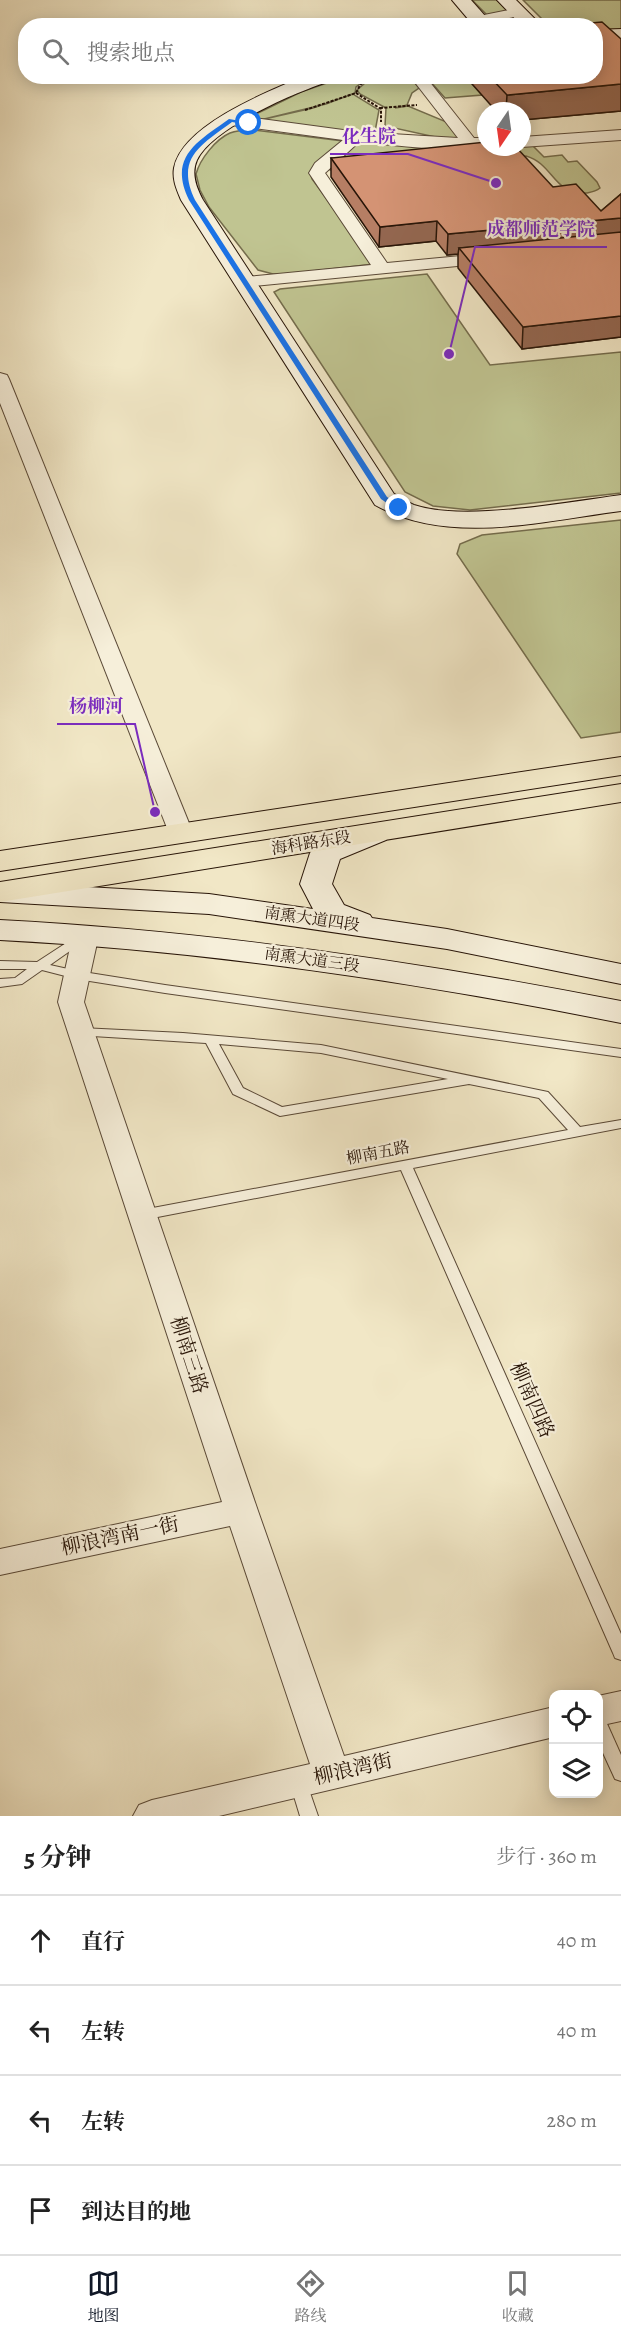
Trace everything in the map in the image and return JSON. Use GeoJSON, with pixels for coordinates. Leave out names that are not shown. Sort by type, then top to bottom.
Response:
{"type":"FeatureCollection","features":[{"type":"Feature","properties":{"kind":"main road","name":"海科路东段"},"geometry":{"type":"LineString","coordinates":[[0,861],[621,766]]}},
{"type":"Feature","properties":{"kind":"main road","name":"海科路东段"},"geometry":{"type":"LineString","coordinates":[[0,892],[621,793]]}},
{"type":"Feature","properties":{"kind":"street"},"geometry":{"type":"LineString","coordinates":[[461,0],[477,18]]}},
{"type":"Feature","properties":{"kind":"street"},"geometry":{"type":"LineString","coordinates":[[491,18],[513,6],[525,18]]}},
{"type":"Feature","properties":{"kind":"street"},"geometry":{"type":"LineString","coordinates":[[603,35],[621,35]]}},
{"type":"Feature","properties":{"kind":"street"},"geometry":{"type":"LineString","coordinates":[[306,84],[272,98],[231,120],[198,144],[189,154],[183,179],[192,200],[384,499],[390,504],[418,514],[457,519],[621,503]]}},
{"type":"Feature","properties":{"kind":"street"},"geometry":{"type":"LineString","coordinates":[[423,84],[438,103],[477,142]]}},
{"type":"Feature","properties":{"kind":"street"},"geometry":{"type":"LineString","coordinates":[[231,120],[354,138],[477,143]]}},
{"type":"Feature","properties":{"kind":"street"},"geometry":{"type":"LineString","coordinates":[[531,141],[621,135]]}},
{"type":"Feature","properties":{"kind":"street"},"geometry":{"type":"LineString","coordinates":[[354,138],[321,166],[317,173],[383,268]]}},
{"type":"Feature","properties":{"kind":"street"},"geometry":{"type":"LineString","coordinates":[[245,282],[510,256]]}},
{"type":"Feature","properties":{"kind":"street"},"geometry":{"type":"LineString","coordinates":[[0,379],[181,833]]}},
{"type":"Feature","properties":{"kind":"street"},"geometry":{"type":"LineString","coordinates":[[373,928],[331,912],[316,884],[326,853],[375,833]]}},
{"type":"Feature","properties":{"kind":"street","name":"南熏大道四段"},"geometry":{"type":"LineString","coordinates":[[0,892],[209,904],[447,939],[621,974]]}},
{"type":"Feature","properties":{"kind":"street","name":"南熏大道三段"},"geometry":{"type":"LineString","coordinates":[[0,930],[86,934],[223,948],[402,972],[621,1012]]}},
{"type":"Feature","properties":{"kind":"street","name":"柳南三路"},"geometry":{"type":"LineString","coordinates":[[86,934],[71,1002],[240,1511],[315,1778]]}},
{"type":"Feature","properties":{"kind":"street","name":"柳浪湾南一街"},"geometry":{"type":"LineString","coordinates":[[0,1562],[240,1511]]}},
{"type":"Feature","properties":{"kind":"street"},"geometry":{"type":"LineString","coordinates":[[603,1710],[621,1706]]}},
{"type":"Feature","properties":{"kind":"street","name":"柳浪湾街"},"geometry":{"type":"LineString","coordinates":[[152,1816],[549,1723]]}},
{"type":"Feature","properties":{"kind":"lane"},"geometry":{"type":"LineString","coordinates":[[0,983],[18,981],[86,934]]}},
{"type":"Feature","properties":{"kind":"lane"},"geometry":{"type":"LineString","coordinates":[[0,966],[39,966],[77,975],[621,1053]]}},
{"type":"Feature","properties":{"kind":"lane"},"geometry":{"type":"LineString","coordinates":[[81,1032],[210,1039],[321,1049],[543,1095],[578,1132]]}},
{"type":"Feature","properties":{"kind":"lane"},"geometry":{"type":"LineString","coordinates":[[210,1039],[238,1091],[280,1112],[471,1080]]}},
{"type":"Feature","properties":{"kind":"lane","name":"柳南五路"},"geometry":{"type":"LineString","coordinates":[[142,1215],[621,1124]]}},
{"type":"Feature","properties":{"kind":"lane","name":"柳南四路"},"geometry":{"type":"LineString","coordinates":[[405,1165],[621,1653]]}},
{"type":"Feature","properties":{"kind":"lane"},"geometry":{"type":"LineString","coordinates":[[603,1733],[621,1774]]}},
{"type":"Feature","properties":{"kind":"lane"},"geometry":{"type":"LineString","coordinates":[[309,1816],[315,1778]]}},
{"type":"Feature","properties":{"kind":"path"},"geometry":{"type":"LineString","coordinates":[[304,110],[356,93],[362,84]]}},
{"type":"Feature","properties":{"kind":"path"},"geometry":{"type":"LineString","coordinates":[[356,93],[380,108],[438,103]]}},
{"type":"Feature","properties":{"kind":"path"},"geometry":{"type":"LineString","coordinates":[[377,140],[381,125],[380,108]]}},
{"type":"Feature","properties":{"kind":"green space"},"geometry":{"type":"Polygon","coordinates":[[[472,0],[497,0],[509,12],[488,16],[472,0]]]}},
{"type":"Feature","properties":{"kind":"green space"},"geometry":{"type":"Polygon","coordinates":[[[523,0],[621,0],[621,29],[603,30],[603,18],[541,18],[523,0]]]}},
{"type":"Feature","properties":{"kind":"green space"},"geometry":{"type":"Polygon","coordinates":[[[324,84],[360,84],[356,87],[355,93],[345,97],[353,94],[379,110],[374,137],[255,124],[258,122],[255,118],[256,114],[301,92],[324,84]],[[321,105],[260,120],[313,108],[321,105]]]}},
{"type":"Feature","properties":{"kind":"green space"},"geometry":{"type":"Polygon","coordinates":[[[364,84],[416,84],[419,88],[412,93],[407,105],[395,108],[408,106],[449,123],[462,140],[449,140],[385,126],[386,108],[360,94],[357,90],[364,84]]]}},
{"type":"Feature","properties":{"kind":"green space"},"geometry":{"type":"Polygon","coordinates":[[[433,84],[472,84],[482,95],[445,98],[433,84]]]}},
{"type":"Feature","properties":{"kind":"green space"},"geometry":{"type":"Polygon","coordinates":[[[254,130],[343,141],[310,172],[312,179],[374,264],[286,274],[273,274],[258,270],[209,207],[200,190],[196,174],[205,156],[219,140],[233,132],[254,130]]]}},
{"type":"Feature","properties":{"kind":"green space"},"geometry":{"type":"Polygon","coordinates":[[[355,143],[477,147],[477,156],[526,156],[341,173],[327,169],[355,143]]]}},
{"type":"Feature","properties":{"kind":"green space"},"geometry":{"type":"Polygon","coordinates":[[[531,146],[544,157],[562,155],[568,162],[577,161],[600,188],[586,193],[567,189],[535,160],[526,156],[531,156],[531,146]]]}},
{"type":"Feature","properties":{"kind":"green space"},"geometry":{"type":"Polygon","coordinates":[[[427,274],[490,365],[621,352],[621,493],[470,510],[433,506],[405,492],[274,292],[280,289],[427,274]]]}},
{"type":"Feature","properties":{"kind":"green space"},"geometry":{"type":"Polygon","coordinates":[[[621,520],[621,732],[581,738],[457,554],[460,544],[482,535],[621,520]]]}},
{"type":"Feature","properties":{"kind":"building"},"geometry":{"type":"Polygon","coordinates":[[[603,23],[621,39],[621,84],[507,95],[497,84],[603,84],[603,23]]]}},
{"type":"Feature","properties":{"kind":"building"},"geometry":{"type":"Polygon","coordinates":[[[477,143],[477,156],[524,156],[553,187],[576,184],[601,211],[621,194],[621,218],[448,234],[437,221],[380,227],[331,158],[477,143]]]}},
{"type":"Feature","properties":{"kind":"building"},"geometry":{"type":"Polygon","coordinates":[[[621,232],[621,316],[523,327],[459,248],[621,232]]]}},
{"type":"Feature","properties":{"kind":"place","name":"化生院"},"geometry":{"type":"Point","coordinates":[496,183]}},
{"type":"Feature","properties":{"kind":"place","name":"成都师范学院"},"geometry":{"type":"Point","coordinates":[449,354]}},
{"type":"Feature","properties":{"kind":"place","name":"杨柳河"},"geometry":{"type":"Point","coordinates":[155,812]}},
{"type":"Feature","properties":{"kind":"route"},"geometry":{"type":"LineString","coordinates":[[249,123],[231,120],[198,144],[189,154],[184,170],[184,184],[192,200],[384,499],[399,508]]}}]}
